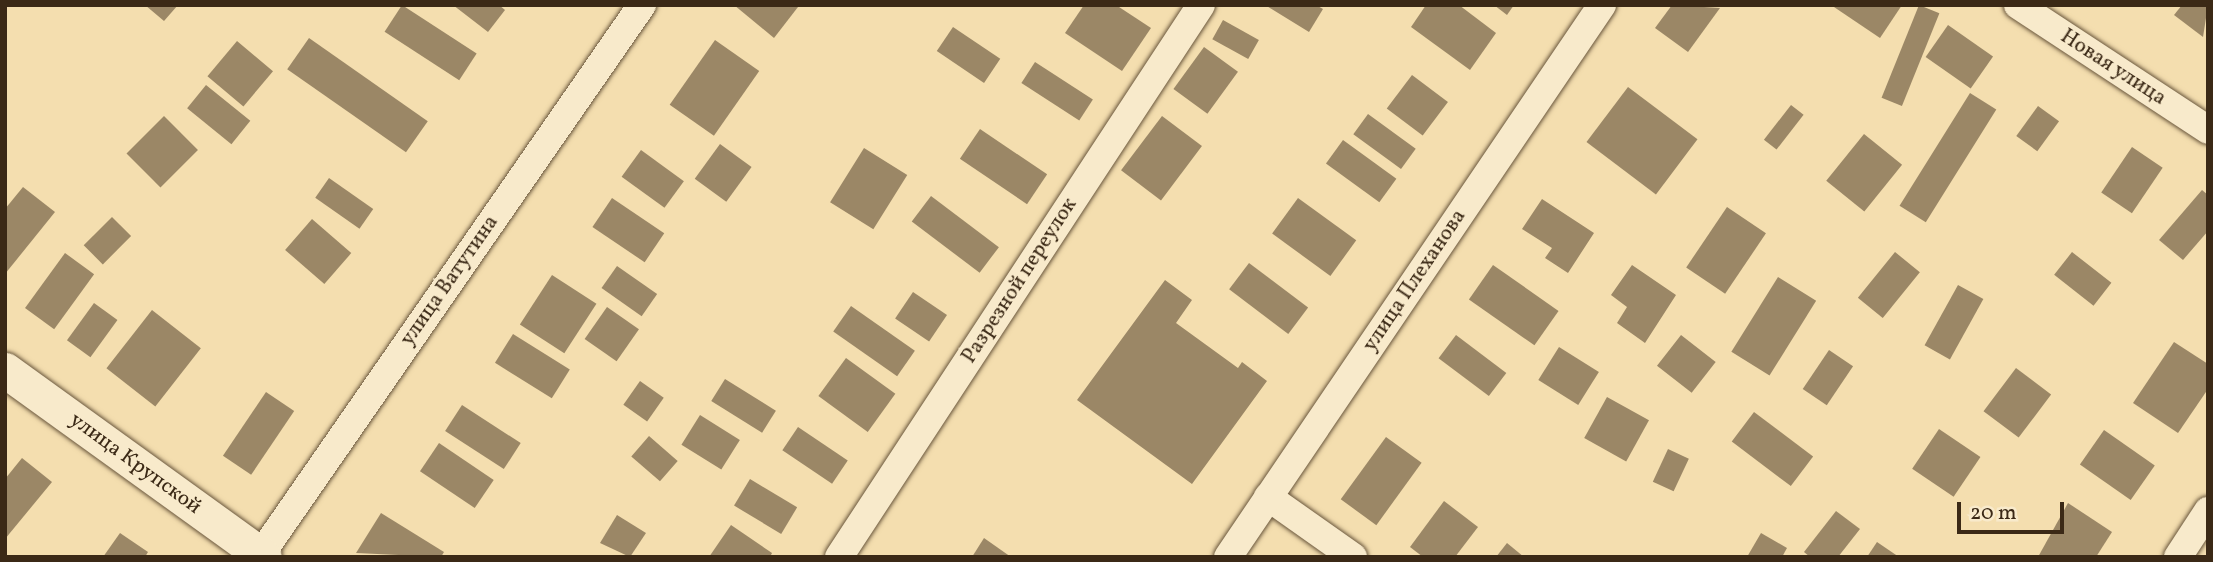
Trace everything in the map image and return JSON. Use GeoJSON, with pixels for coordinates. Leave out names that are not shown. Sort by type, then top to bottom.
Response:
{"type":"FeatureCollection","features":[{"type":"Feature","properties":{"kind":"street","name":"улица Ватутина"},"geometry":{"type":"LineString","coordinates":[[261,556],[642,5]]}},
{"type":"Feature","properties":{"kind":"street","name":"Разрезной переулок"},"geometry":{"type":"LineString","coordinates":[[839,557],[1201,5]]}},
{"type":"Feature","properties":{"kind":"street","name":"улица Плеханова"},"geometry":{"type":"LineString","coordinates":[[1228,557],[1602,5]]}},
{"type":"Feature","properties":{"kind":"street","name":"Новая улица"},"geometry":{"type":"LineString","coordinates":[[2018,5],[2208,130]]}},
{"type":"Feature","properties":{"kind":"street","name":"улица Крупской"},"geometry":{"type":"LineString","coordinates":[[5,370],[261,556]]}},
{"type":"Feature","properties":{"kind":"street"},"geometry":{"type":"LineString","coordinates":[[1268,497],[1353,557]]}},
{"type":"Feature","properties":{"kind":"street"},"geometry":{"type":"LineString","coordinates":[[2178,557],[2208,511]]}},
{"type":"Feature","properties":{"kind":"building"},"geometry":{"type":"Polygon","coordinates":[[[145,5],[178,5],[164,21],[145,5]]]}},
{"type":"Feature","properties":{"kind":"building"},"geometry":{"type":"Polygon","coordinates":[[[402,5],[477,53],[459,80],[385,32],[402,5]]]}},
{"type":"Feature","properties":{"kind":"building"},"geometry":{"type":"Polygon","coordinates":[[[453,5],[499,5],[505,10],[488,32],[453,5]]]}},
{"type":"Feature","properties":{"kind":"building"},"geometry":{"type":"Polygon","coordinates":[[[734,5],[796,5],[798,7],[774,38],[734,5]]]}},
{"type":"Feature","properties":{"kind":"building"},"geometry":{"type":"Polygon","coordinates":[[[1084,5],[1116,5],[1151,28],[1122,71],[1065,33],[1084,5]]]}},
{"type":"Feature","properties":{"kind":"building"},"geometry":{"type":"Polygon","coordinates":[[[1265,5],[1316,5],[1323,9],[1309,32],[1265,5]]]}},
{"type":"Feature","properties":{"kind":"building"},"geometry":{"type":"Polygon","coordinates":[[[1426,5],[1459,5],[1496,33],[1470,70],[1411,27],[1426,5]]]}},
{"type":"Feature","properties":{"kind":"building"},"geometry":{"type":"Polygon","coordinates":[[[1494,5],[1514,5],[1507,15],[1494,5]]]}},
{"type":"Feature","properties":{"kind":"building"},"geometry":{"type":"Polygon","coordinates":[[[1672,5],[1720,8],[1688,52],[1655,28],[1672,5]]]}},
{"type":"Feature","properties":{"kind":"building"},"geometry":{"type":"Polygon","coordinates":[[[1831,5],[1902,5],[1880,38],[1831,5]]]}},
{"type":"Feature","properties":{"kind":"building"},"geometry":{"type":"Polygon","coordinates":[[[1919,5],[1939,13],[1902,106],[1882,98],[1919,5]]]}},
{"type":"Feature","properties":{"kind":"building"},"geometry":{"type":"Polygon","coordinates":[[[2182,5],[2208,5],[2203,37],[2174,15],[2182,5]]]}},
{"type":"Feature","properties":{"kind":"building"},"geometry":{"type":"Polygon","coordinates":[[[1223,20],[1259,40],[1248,59],[1212,39],[1223,20]]]}},
{"type":"Feature","properties":{"kind":"building"},"geometry":{"type":"Polygon","coordinates":[[[1948,25],[1993,57],[1971,88],[1926,57],[1948,25]]]}},
{"type":"Feature","properties":{"kind":"building"},"geometry":{"type":"Polygon","coordinates":[[[953,27],[1000,59],[984,83],[937,51],[953,27]]]}},
{"type":"Feature","properties":{"kind":"building"},"geometry":{"type":"Polygon","coordinates":[[[309,38],[428,121],[406,152],[287,69],[309,38]]]}},
{"type":"Feature","properties":{"kind":"building"},"geometry":{"type":"Polygon","coordinates":[[[715,40],[759,71],[714,136],[670,105],[715,40]]]}},
{"type":"Feature","properties":{"kind":"building"},"geometry":{"type":"Polygon","coordinates":[[[237,41],[273,71],[243,106],[207,76],[237,41]]]}},
{"type":"Feature","properties":{"kind":"building"},"geometry":{"type":"Polygon","coordinates":[[[1204,47],[1238,72],[1207,114],[1173,89],[1204,47]]]}},
{"type":"Feature","properties":{"kind":"building"},"geometry":{"type":"Polygon","coordinates":[[[1035,62],[1093,100],[1079,121],[1021,83],[1035,62]]]}},
{"type":"Feature","properties":{"kind":"building"},"geometry":{"type":"Polygon","coordinates":[[[1412,75],[1448,102],[1423,136],[1387,109],[1412,75]]]}},
{"type":"Feature","properties":{"kind":"building"},"geometry":{"type":"Polygon","coordinates":[[[206,85],[250,121],[231,144],[187,108],[206,85]]]}},
{"type":"Feature","properties":{"kind":"building"},"geometry":{"type":"Polygon","coordinates":[[[1628,87],[1697,139],[1656,194],[1586,142],[1628,87]]]}},
{"type":"Feature","properties":{"kind":"building"},"geometry":{"type":"Polygon","coordinates":[[[1970,93],[1996,109],[1926,222],[1900,206],[1970,93]]]}},
{"type":"Feature","properties":{"kind":"building"},"geometry":{"type":"Polygon","coordinates":[[[1791,105],[1804,115],[1777,150],[1764,140],[1791,105]]]}},
{"type":"Feature","properties":{"kind":"building"},"geometry":{"type":"Polygon","coordinates":[[[2038,106],[2059,121],[2037,151],[2016,136],[2038,106]]]}},
{"type":"Feature","properties":{"kind":"building"},"geometry":{"type":"Polygon","coordinates":[[[1368,114],[1416,149],[1401,169],[1353,134],[1368,114]]]}},
{"type":"Feature","properties":{"kind":"building"},"geometry":{"type":"Polygon","coordinates":[[[164,116],[198,150],[160,187],[127,153],[164,116]]]}},
{"type":"Feature","properties":{"kind":"building"},"geometry":{"type":"Polygon","coordinates":[[[1162,116],[1202,146],[1161,200],[1121,170],[1162,116]]]}},
{"type":"Feature","properties":{"kind":"building"},"geometry":{"type":"Polygon","coordinates":[[[980,129],[1047,174],[1027,204],[960,159],[980,129]]]}},
{"type":"Feature","properties":{"kind":"building"},"geometry":{"type":"Polygon","coordinates":[[[1864,134],[1902,165],[1864,211],[1826,181],[1864,134]]]}},
{"type":"Feature","properties":{"kind":"building"},"geometry":{"type":"Polygon","coordinates":[[[1343,140],[1396,179],[1379,202],[1326,163],[1343,140]]]}},
{"type":"Feature","properties":{"kind":"building"},"geometry":{"type":"Polygon","coordinates":[[[720,144],[752,167],[726,202],[695,179],[720,144]]]}},
{"type":"Feature","properties":{"kind":"building"},"geometry":{"type":"Polygon","coordinates":[[[2132,147],[2163,168],[2132,213],[2101,193],[2132,147]]]}},
{"type":"Feature","properties":{"kind":"building"},"geometry":{"type":"Polygon","coordinates":[[[864,148],[907,175],[873,229],[830,202],[864,148]]]}},
{"type":"Feature","properties":{"kind":"building"},"geometry":{"type":"Polygon","coordinates":[[[641,150],[684,181],[664,208],[622,177],[641,150]]]}},
{"type":"Feature","properties":{"kind":"building"},"geometry":{"type":"Polygon","coordinates":[[[329,178],[373,209],[359,229],[315,198],[329,178]]]}},
{"type":"Feature","properties":{"kind":"building"},"geometry":{"type":"Polygon","coordinates":[[[23,187],[55,212],[5,274],[5,209],[23,187]]]}},
{"type":"Feature","properties":{"kind":"building"},"geometry":{"type":"Polygon","coordinates":[[[2202,190],[2208,195],[2208,231],[2183,260],[2159,240],[2202,190]]]}},
{"type":"Feature","properties":{"kind":"building"},"geometry":{"type":"Polygon","coordinates":[[[931,196],[999,247],[980,273],[912,222],[931,196]]]}},
{"type":"Feature","properties":{"kind":"building"},"geometry":{"type":"Polygon","coordinates":[[[612,198],[664,233],[645,262],[592,227],[612,198]]]}},
{"type":"Feature","properties":{"kind":"building"},"geometry":{"type":"Polygon","coordinates":[[[1298,198],[1356,240],[1330,276],[1272,234],[1298,198]]]}},
{"type":"Feature","properties":{"kind":"building"},"geometry":{"type":"Polygon","coordinates":[[[1542,199],[1594,233],[1568,273],[1545,258],[1552,248],[1522,229],[1542,199]]]}},
{"type":"Feature","properties":{"kind":"building"},"geometry":{"type":"Polygon","coordinates":[[[1727,207],[1766,233],[1725,294],[1686,268],[1727,207]]]}},
{"type":"Feature","properties":{"kind":"building"},"geometry":{"type":"Polygon","coordinates":[[[112,217],[131,236],[103,264],[84,245],[112,217]]]}},
{"type":"Feature","properties":{"kind":"building"},"geometry":{"type":"Polygon","coordinates":[[[312,219],[351,253],[324,284],[285,250],[312,219]]]}},
{"type":"Feature","properties":{"kind":"building"},"geometry":{"type":"Polygon","coordinates":[[[1895,252],[1920,272],[1883,318],[1858,298],[1895,252]]]}},
{"type":"Feature","properties":{"kind":"building"},"geometry":{"type":"Polygon","coordinates":[[[2072,252],[2111,283],[2094,306],[2054,275],[2072,252]]]}},
{"type":"Feature","properties":{"kind":"building"},"geometry":{"type":"Polygon","coordinates":[[[65,253],[94,274],[54,329],[25,308],[65,253]]]}},
{"type":"Feature","properties":{"kind":"building"},"geometry":{"type":"Polygon","coordinates":[[[1249,263],[1308,308],[1288,334],[1229,289],[1249,263]]]}},
{"type":"Feature","properties":{"kind":"building"},"geometry":{"type":"Polygon","coordinates":[[[1493,265],[1559,311],[1534,345],[1469,299],[1493,265]]]}},
{"type":"Feature","properties":{"kind":"building"},"geometry":{"type":"Polygon","coordinates":[[[1632,265],[1676,295],[1645,343],[1617,323],[1627,307],[1611,295],[1632,265]]]}},
{"type":"Feature","properties":{"kind":"building"},"geometry":{"type":"Polygon","coordinates":[[[617,266],[657,294],[642,316],[602,288],[617,266]]]}},
{"type":"Feature","properties":{"kind":"building"},"geometry":{"type":"Polygon","coordinates":[[[552,275],[596,304],[564,353],[520,324],[552,275]]]}},
{"type":"Feature","properties":{"kind":"building"},"geometry":{"type":"Polygon","coordinates":[[[1778,277],[1816,301],[1770,375],[1731,352],[1778,277]]]}},
{"type":"Feature","properties":{"kind":"building"},"geometry":{"type":"Polygon","coordinates":[[[1165,280],[1192,300],[1176,323],[1238,368],[1242,362],[1267,381],[1192,484],[1077,400],[1165,280]]]}},
{"type":"Feature","properties":{"kind":"building"},"geometry":{"type":"Polygon","coordinates":[[[1958,285],[1983,299],[1950,359],[1925,345],[1958,285]]]}},
{"type":"Feature","properties":{"kind":"building"},"geometry":{"type":"Polygon","coordinates":[[[913,292],[947,315],[929,341],[895,319],[913,292]]]}},
{"type":"Feature","properties":{"kind":"building"},"geometry":{"type":"Polygon","coordinates":[[[94,303],[117,320],[90,357],[67,340],[94,303]]]}},
{"type":"Feature","properties":{"kind":"building"},"geometry":{"type":"Polygon","coordinates":[[[851,306],[915,351],[897,376],[833,331],[851,306]]]}},
{"type":"Feature","properties":{"kind":"building"},"geometry":{"type":"Polygon","coordinates":[[[607,307],[639,329],[617,361],[585,339],[607,307]]]}},
{"type":"Feature","properties":{"kind":"building"},"geometry":{"type":"Polygon","coordinates":[[[152,310],[201,348],[155,406],[106,368],[152,310]]]}},
{"type":"Feature","properties":{"kind":"building"},"geometry":{"type":"Polygon","coordinates":[[[513,334],[570,370],[552,398],[495,363],[513,334]]]}},
{"type":"Feature","properties":{"kind":"building"},"geometry":{"type":"Polygon","coordinates":[[[1456,335],[1506,373],[1489,396],[1439,358],[1456,335]]]}},
{"type":"Feature","properties":{"kind":"building"},"geometry":{"type":"Polygon","coordinates":[[[1681,335],[1716,362],[1692,393],[1657,366],[1681,335]]]}},
{"type":"Feature","properties":{"kind":"building"},"geometry":{"type":"Polygon","coordinates":[[[2174,342],[2208,364],[2208,389],[2178,433],[2133,403],[2174,342]]]}},
{"type":"Feature","properties":{"kind":"building"},"geometry":{"type":"Polygon","coordinates":[[[1559,347],[1599,372],[1578,405],[1538,380],[1559,347]]]}},
{"type":"Feature","properties":{"kind":"building"},"geometry":{"type":"Polygon","coordinates":[[[1829,350],[1853,366],[1827,405],[1803,389],[1829,350]]]}},
{"type":"Feature","properties":{"kind":"building"},"geometry":{"type":"Polygon","coordinates":[[[846,358],[895,394],[868,432],[818,396],[846,358]]]}},
{"type":"Feature","properties":{"kind":"building"},"geometry":{"type":"Polygon","coordinates":[[[2016,368],[2051,394],[2019,438],[1984,411],[2016,368]]]}},
{"type":"Feature","properties":{"kind":"building"},"geometry":{"type":"Polygon","coordinates":[[[725,379],[776,411],[762,433],[711,401],[725,379]]]}},
{"type":"Feature","properties":{"kind":"building"},"geometry":{"type":"Polygon","coordinates":[[[640,381],[664,398],[647,421],[623,405],[640,381]]]}},
{"type":"Feature","properties":{"kind":"building"},"geometry":{"type":"Polygon","coordinates":[[[266,392],[294,411],[251,475],[223,456],[266,392]]]}},
{"type":"Feature","properties":{"kind":"building"},"geometry":{"type":"Polygon","coordinates":[[[1607,397],[1649,420],[1626,461],[1584,438],[1607,397]]]}},
{"type":"Feature","properties":{"kind":"building"},"geometry":{"type":"Polygon","coordinates":[[[462,405],[521,443],[504,469],[445,431],[462,405]]]}},
{"type":"Feature","properties":{"kind":"building"},"geometry":{"type":"Polygon","coordinates":[[[1754,412],[1813,457],[1791,486],[1732,442],[1754,412]]]}},
{"type":"Feature","properties":{"kind":"building"},"geometry":{"type":"Polygon","coordinates":[[[700,415],[740,440],[721,470],[681,445],[700,415]]]}},
{"type":"Feature","properties":{"kind":"building"},"geometry":{"type":"Polygon","coordinates":[[[798,427],[848,461],[832,484],[782,450],[798,427]]]}},
{"type":"Feature","properties":{"kind":"building"},"geometry":{"type":"Polygon","coordinates":[[[1939,429],[1980,457],[1954,497],[1912,469],[1939,429]]]}},
{"type":"Feature","properties":{"kind":"building"},"geometry":{"type":"Polygon","coordinates":[[[2104,430],[2155,466],[2131,500],[2080,464],[2104,430]]]}},
{"type":"Feature","properties":{"kind":"building"},"geometry":{"type":"Polygon","coordinates":[[[649,436],[678,461],[660,481],[631,456],[649,436]]]}},
{"type":"Feature","properties":{"kind":"building"},"geometry":{"type":"Polygon","coordinates":[[[1386,437],[1422,463],[1376,525],[1341,499],[1386,437]]]}},
{"type":"Feature","properties":{"kind":"building"},"geometry":{"type":"Polygon","coordinates":[[[439,443],[494,480],[475,508],[420,471],[439,443]]]}},
{"type":"Feature","properties":{"kind":"building"},"geometry":{"type":"Polygon","coordinates":[[[1668,449],[1689,459],[1674,491],[1653,482],[1668,449]]]}},
{"type":"Feature","properties":{"kind":"building"},"geometry":{"type":"Polygon","coordinates":[[[22,458],[52,482],[5,539],[5,479],[22,458]]]}},
{"type":"Feature","properties":{"kind":"building"},"geometry":{"type":"Polygon","coordinates":[[[750,479],[797,507],[781,534],[734,506],[750,479]]]}},
{"type":"Feature","properties":{"kind":"building"},"geometry":{"type":"Polygon","coordinates":[[[1444,501],[1478,527],[1455,557],[1423,557],[1410,547],[1444,501]]]}},
{"type":"Feature","properties":{"kind":"building"},"geometry":{"type":"Polygon","coordinates":[[[2068,503],[2112,532],[2096,557],[2038,557],[2068,503]]]}},
{"type":"Feature","properties":{"kind":"building"},"geometry":{"type":"Polygon","coordinates":[[[1836,511],[1860,529],[1838,557],[1810,557],[1804,552],[1836,511]]]}},
{"type":"Feature","properties":{"kind":"building"},"geometry":{"type":"Polygon","coordinates":[[[381,513],[444,552],[441,557],[356,553],[381,513]]]}},
{"type":"Feature","properties":{"kind":"building"},"geometry":{"type":"Polygon","coordinates":[[[617,515],[646,533],[630,557],[600,543],[617,515]]]}},
{"type":"Feature","properties":{"kind":"building"},"geometry":{"type":"Polygon","coordinates":[[[731,525],[772,553],[770,557],[709,557],[731,525]]]}},
{"type":"Feature","properties":{"kind":"building"},"geometry":{"type":"Polygon","coordinates":[[[120,533],[148,552],[145,557],[103,557],[120,533]]]}},
{"type":"Feature","properties":{"kind":"building"},"geometry":{"type":"Polygon","coordinates":[[[1761,533],[1787,548],[1782,557],[1747,557],[1761,533]]]}},
{"type":"Feature","properties":{"kind":"building"},"geometry":{"type":"Polygon","coordinates":[[[984,538],[1011,557],[972,557],[984,538]]]}},
{"type":"Feature","properties":{"kind":"building"},"geometry":{"type":"Polygon","coordinates":[[[1877,542],[1899,557],[1867,557],[1877,542]]]}},
{"type":"Feature","properties":{"kind":"building"},"geometry":{"type":"Polygon","coordinates":[[[1507,543],[1524,557],[1496,557],[1507,543]]]}}]}
